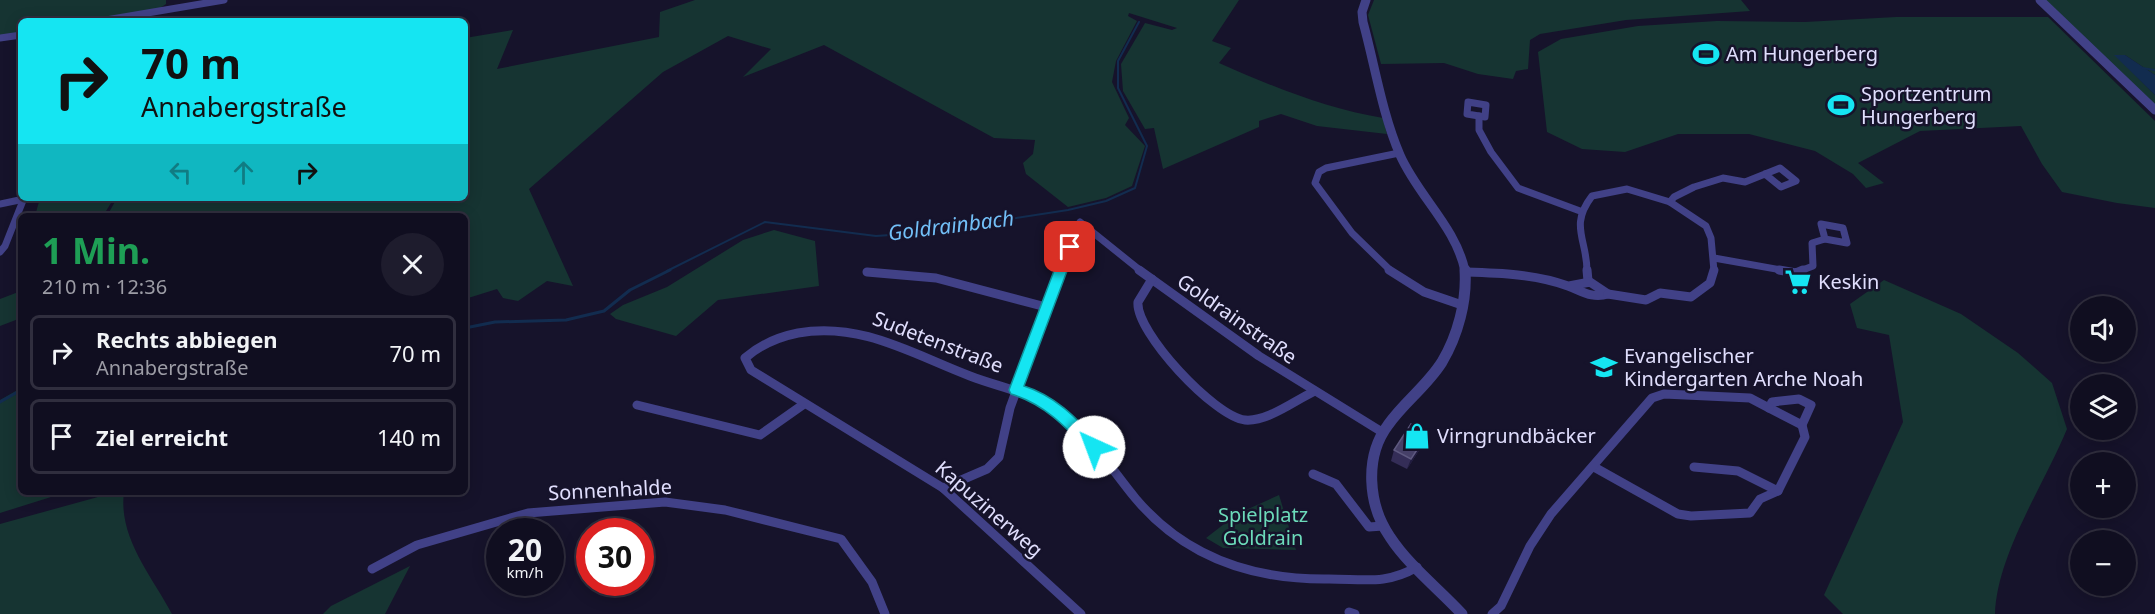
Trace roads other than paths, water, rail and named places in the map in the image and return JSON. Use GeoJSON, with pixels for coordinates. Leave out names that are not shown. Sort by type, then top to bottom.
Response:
{"type":"FeatureCollection","features":[{"type":"Feature","properties":{"kind":"street"},"geometry":{"type":"LineString","coordinates":[[118,18],[224,0]]}},
{"type":"Feature","properties":{"kind":"street"},"geometry":{"type":"LineString","coordinates":[[1366,0],[1362,12],[1363,22],[1399,153],[1442,222],[1464,262],[1465,272],[1462,305],[1441,363],[1382,432],[1374,448],[1372,485],[1383,526],[1396,545],[1462,614]]}},
{"type":"Feature","properties":{"kind":"street"},"geometry":{"type":"LineString","coordinates":[[2040,0],[2155,110]]}},
{"type":"Feature","properties":{"kind":"street"},"geometry":{"type":"LineString","coordinates":[[0,38],[18,35]]}},
{"type":"Feature","properties":{"kind":"street"},"geometry":{"type":"LineString","coordinates":[[1479,116],[1479,130],[1491,152],[1497,157],[1518,188],[1580,211]]}},
{"type":"Feature","properties":{"kind":"street"},"geometry":{"type":"LineString","coordinates":[[1399,153],[1326,168],[1319,172],[1315,183],[1366,250],[1390,273],[1450,302],[1462,305]]}},
{"type":"Feature","properties":{"kind":"street"},"geometry":{"type":"LineString","coordinates":[[1670,202],[1674,197],[1723,178],[1745,182],[1765,174]]}},
{"type":"Feature","properties":{"kind":"street"},"geometry":{"type":"LineString","coordinates":[[1465,272],[1503,273],[1569,286],[1588,281],[1608,294],[1646,300],[1660,293],[1691,297],[1710,283],[1714,276],[1711,238],[1706,226],[1670,202],[1627,189],[1592,196],[1580,211],[1578,237],[1587,255],[1588,281]]}},
{"type":"Feature","properties":{"kind":"street"},"geometry":{"type":"LineString","coordinates":[[0,204],[18,200]]}},
{"type":"Feature","properties":{"kind":"street"},"geometry":{"type":"LineString","coordinates":[[0,252],[5,246],[18,213]]}},
{"type":"Feature","properties":{"kind":"street","name":"Goldrainstraße"},"geometry":{"type":"LineString","coordinates":[[1080,222],[1152,279],[1313,392],[1382,432]]}},
{"type":"Feature","properties":{"kind":"street"},"geometry":{"type":"LineString","coordinates":[[943,488],[987,469],[999,457],[1016,390],[1065,255],[1070,247],[1090,231]]}},
{"type":"Feature","properties":{"kind":"street"},"geometry":{"type":"LineString","coordinates":[[1714,258],[1796,273],[1814,266],[1812,243],[1824,239]]}},
{"type":"Feature","properties":{"kind":"street"},"geometry":{"type":"LineString","coordinates":[[867,272],[903,271],[929,275],[1046,307]]}},
{"type":"Feature","properties":{"kind":"street"},"geometry":{"type":"LineString","coordinates":[[1152,279],[1142,289],[1137,302],[1138,314],[1144,326],[1169,360],[1232,418],[1255,419],[1313,392]]}},
{"type":"Feature","properties":{"kind":"street"},"geometry":{"type":"LineString","coordinates":[[1569,286],[1578,293],[1600,297],[1608,294]]}},
{"type":"Feature","properties":{"kind":"street","name":"Sudetenstraße"},"geometry":{"type":"LineString","coordinates":[[745,363],[745,358],[749,354],[778,338],[829,328],[856,330],[975,378],[1031,394],[1062,413],[1083,434],[1160,525],[1185,544],[1215,561],[1245,571],[1286,579],[1392,579],[1417,567]]}},
{"type":"Feature","properties":{"kind":"street","name":"Kapuzinerweg"},"geometry":{"type":"LineString","coordinates":[[745,363],[751,370],[804,404],[943,488],[1081,614]]}},
{"type":"Feature","properties":{"kind":"street"},"geometry":{"type":"LineString","coordinates":[[1492,614],[1501,606],[1530,546],[1551,514],[1652,398],[1664,394],[1750,398],[1802,425]]}},
{"type":"Feature","properties":{"kind":"street"},"geometry":{"type":"LineString","coordinates":[[1594,466],[1665,508],[1691,516],[1750,513],[1760,499],[1778,491],[1804,437],[1802,425],[1811,405],[1799,399],[1772,402],[1769,408]]}},
{"type":"Feature","properties":{"kind":"street"},"geometry":{"type":"LineString","coordinates":[[638,405],[760,435],[804,404]]}},
{"type":"Feature","properties":{"kind":"street"},"geometry":{"type":"LineString","coordinates":[[1694,466],[1738,471],[1778,491]]}},
{"type":"Feature","properties":{"kind":"street"},"geometry":{"type":"LineString","coordinates":[[1313,474],[1336,484],[1369,527],[1383,526]]}},
{"type":"Feature","properties":{"kind":"street","name":"Sonnenhalde"},"geometry":{"type":"LineString","coordinates":[[372,569],[417,545],[519,515],[665,502],[725,510],[781,522],[841,539],[872,582],[885,614]]}},
{"type":"Feature","properties":{"kind":"water"},"geometry":{"type":"Polygon","coordinates":[[[2114,55],[2125,55],[2155,75],[2155,95],[2114,55]]]}},
{"type":"Feature","properties":{"kind":"waterway","name":"Goldrainbach"},"geometry":{"type":"LineString","coordinates":[[667,271],[765,222],[876,236],[919,233],[1068,210],[1106,201],[1135,188],[1147,146],[1118,88],[1118,61],[1139,22]]}},
{"type":"Feature","properties":{"kind":"waterway"},"geometry":{"type":"LineString","coordinates":[[2142,68],[2155,70]]}},
{"type":"Feature","properties":{"kind":"waterway","name":"Goldrainbach"},"geometry":{"type":"LineString","coordinates":[[468,327],[495,322],[566,320],[604,311],[630,290],[670,270]]}},
{"type":"Feature","properties":{"kind":"waterway","name":"Goldrainbach"},"geometry":{"type":"LineString","coordinates":[[0,402],[18,392]]}},
{"type":"Feature","properties":{"kind":"place","name":"Am Hungerberg"},"geometry":{"type":"Point","coordinates":[1706,54]}},
{"type":"Feature","properties":{"kind":"place","name":"Sportzentrum Hungerberg"},"geometry":{"type":"Point","coordinates":[1841,105]}},
{"type":"Feature","properties":{"kind":"place","name":"Keskin"},"geometry":{"type":"Point","coordinates":[1798,282]}},
{"type":"Feature","properties":{"kind":"place","name":"Evangelischer Kindergarten Arche Noah"},"geometry":{"type":"Point","coordinates":[1604,367]}},
{"type":"Feature","properties":{"kind":"place","name":"Virngrundbäcker"},"geometry":{"type":"Point","coordinates":[1417,436]}},
{"type":"Feature","properties":{"kind":"park label","name":"Spielplatz Goldrain"},"geometry":{"type":"Point","coordinates":[1263,526]}}]}
